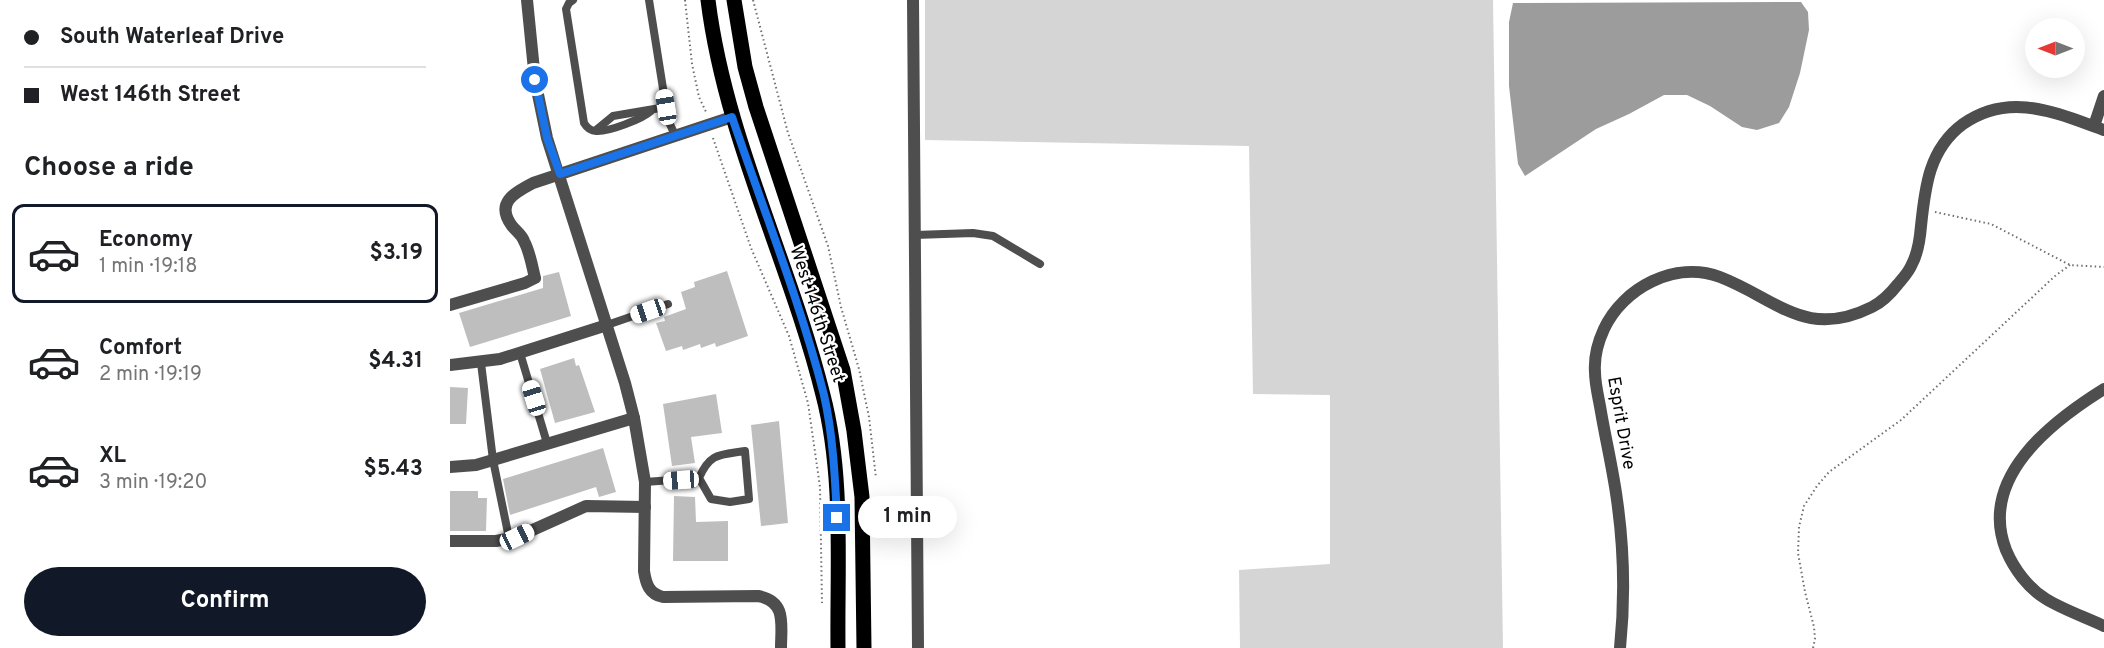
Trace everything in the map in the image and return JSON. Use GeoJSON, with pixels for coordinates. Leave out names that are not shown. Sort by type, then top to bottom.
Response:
{"type":"FeatureCollection","features":[{"type":"Feature","properties":{"kind":"main road","name":"West 146th Street"},"geometry":{"type":"LineString","coordinates":[[708,0],[715,48],[732,117],[808,340],[824,397],[834,461],[838,648]]}},
{"type":"Feature","properties":{"kind":"main road","name":"West 146th Street"},"geometry":{"type":"LineString","coordinates":[[734,0],[745,67],[756,107],[843,370],[854,431],[862,497],[864,648]]}},
{"type":"Feature","properties":{"kind":"street"},"geometry":{"type":"LineString","coordinates":[[527,0],[535,80],[547,138],[607,325],[634,418],[645,482],[646,583],[650,591],[657,596],[671,598],[766,597],[777,605],[780,612],[781,648]]}},
{"type":"Feature","properties":{"kind":"street"},"geometry":{"type":"LineString","coordinates":[[913,0],[918,648]]}},
{"type":"Feature","properties":{"kind":"street"},"geometry":{"type":"LineString","coordinates":[[2099,128],[2104,96]]}},
{"type":"Feature","properties":{"kind":"street","name":"Esprit Drive"},"geometry":{"type":"LineString","coordinates":[[1620,648],[1624,566],[1617,501],[1594,374],[1596,352],[1603,330],[1616,309],[1630,294],[1663,277],[1683,273],[1702,273],[1719,277],[1799,316],[1835,320],[1854,315],[1875,306],[1892,292],[1914,262],[1929,171],[1935,156],[1950,135],[1971,118],[1999,109],[2033,106],[2099,128]]}},
{"type":"Feature","properties":{"kind":"street"},"geometry":{"type":"LineString","coordinates":[[450,304],[525,283],[535,278],[524,241],[506,215],[506,205],[512,194],[533,183],[732,117]]}},
{"type":"Feature","properties":{"kind":"street"},"geometry":{"type":"LineString","coordinates":[[450,365],[481,363],[607,325]]}},
{"type":"Feature","properties":{"kind":"street"},"geometry":{"type":"LineString","coordinates":[[2104,388],[2050,430],[2017,463],[2006,485],[2001,503],[2000,524],[2012,564],[2028,583],[2046,598],[2104,626]]}},
{"type":"Feature","properties":{"kind":"street"},"geometry":{"type":"LineString","coordinates":[[450,467],[476,465],[634,418]]}},
{"type":"Feature","properties":{"kind":"street"},"geometry":{"type":"LineString","coordinates":[[450,541],[496,541],[517,537],[586,506],[645,507]]}},
{"type":"Feature","properties":{"kind":"lane"},"geometry":{"type":"LineString","coordinates":[[573,0],[568,3],[566,9],[584,123],[589,129],[595,131],[613,116],[666,107]]}},
{"type":"Feature","properties":{"kind":"lane"},"geometry":{"type":"LineString","coordinates":[[649,0],[668,120],[675,135]]}},
{"type":"Feature","properties":{"kind":"lane"},"geometry":{"type":"LineString","coordinates":[[915,235],[973,233],[993,236],[1040,264]]}},
{"type":"Feature","properties":{"kind":"lane"},"geometry":{"type":"LineString","coordinates":[[607,325],[668,304]]}},
{"type":"Feature","properties":{"kind":"lane"},"geometry":{"type":"LineString","coordinates":[[520,353],[547,443]]}},
{"type":"Feature","properties":{"kind":"lane"},"geometry":{"type":"LineString","coordinates":[[481,363],[493,460],[509,538]]}},
{"type":"Feature","properties":{"kind":"lane"},"geometry":{"type":"LineString","coordinates":[[745,451],[749,499],[729,502],[711,499],[699,478],[709,460],[716,455],[745,451]]}},
{"type":"Feature","properties":{"kind":"lane"},"geometry":{"type":"LineString","coordinates":[[645,482],[699,478]]}},
{"type":"Feature","properties":{"kind":"path"},"geometry":{"type":"LineString","coordinates":[[686,0],[692,64],[699,97],[704,106]]}},
{"type":"Feature","properties":{"kind":"path"},"geometry":{"type":"LineString","coordinates":[[753,0],[776,93]]}},
{"type":"Feature","properties":{"kind":"path"},"geometry":{"type":"LineString","coordinates":[[715,142],[750,248],[789,336],[807,403],[820,487],[822,603]]}},
{"type":"Feature","properties":{"kind":"path"},"geometry":{"type":"LineString","coordinates":[[1923,209],[1991,224],[2070,265],[2104,267]]}},
{"type":"Feature","properties":{"kind":"path"},"geometry":{"type":"LineString","coordinates":[[1813,648],[1814,627],[1798,553],[1799,527],[1804,506],[1817,486],[1828,472],[1901,420],[2055,276],[2070,265]]}},
{"type":"Feature","properties":{"kind":"shaded area"},"geometry":{"type":"Polygon","coordinates":[[[925,0],[1493,0],[1503,648],[1240,648],[1239,570],[1330,564],[1330,395],[1253,394],[1249,146],[925,140],[925,0]]]}},
{"type":"Feature","properties":{"kind":"shaded area"},"geometry":{"type":"Polygon","coordinates":[[[1801,2],[1808,12],[1809,30],[1800,73],[1789,107],[1779,123],[1757,130],[1742,127],[1710,106],[1687,95],[1664,95],[1596,129],[1525,176],[1518,164],[1509,86],[1509,22],[1513,3],[1801,2]]]}},
{"type":"Feature","properties":{"kind":"building"},"geometry":{"type":"Polygon","coordinates":[[[727,271],[748,336],[716,347],[715,343],[701,348],[700,344],[683,350],[682,346],[666,351],[656,323],[665,321],[664,317],[686,309],[681,292],[695,287],[694,282],[727,271]]]}},
{"type":"Feature","properties":{"kind":"building"},"geometry":{"type":"Polygon","coordinates":[[[559,272],[571,316],[470,347],[459,313],[543,288],[543,276],[559,272]]]}},
{"type":"Feature","properties":{"kind":"building"},"geometry":{"type":"Polygon","coordinates":[[[574,358],[576,366],[579,365],[595,412],[555,423],[540,369],[574,358]]]}},
{"type":"Feature","properties":{"kind":"building"},"geometry":{"type":"Polygon","coordinates":[[[450,387],[468,388],[466,424],[450,424],[450,387]]]}},
{"type":"Feature","properties":{"kind":"building"},"geometry":{"type":"Polygon","coordinates":[[[716,394],[722,433],[691,437],[695,463],[672,466],[663,404],[716,394]]]}},
{"type":"Feature","properties":{"kind":"building"},"geometry":{"type":"Polygon","coordinates":[[[779,421],[788,523],[761,526],[751,425],[779,421]]]}},
{"type":"Feature","properties":{"kind":"building"},"geometry":{"type":"Polygon","coordinates":[[[603,448],[616,492],[599,497],[596,487],[510,515],[503,479],[603,448]]]}},
{"type":"Feature","properties":{"kind":"building"},"geometry":{"type":"Polygon","coordinates":[[[450,491],[478,491],[478,498],[487,498],[486,531],[450,531],[450,491]]]}},
{"type":"Feature","properties":{"kind":"building"},"geometry":{"type":"Polygon","coordinates":[[[674,496],[695,497],[696,522],[728,521],[728,561],[673,561],[674,496]]]}},
{"type":"Feature","properties":{"kind":"route"},"geometry":{"type":"LineString","coordinates":[[535,80],[547,138],[560,174],[732,117],[808,340],[824,397],[834,461],[837,518]]}}]}
